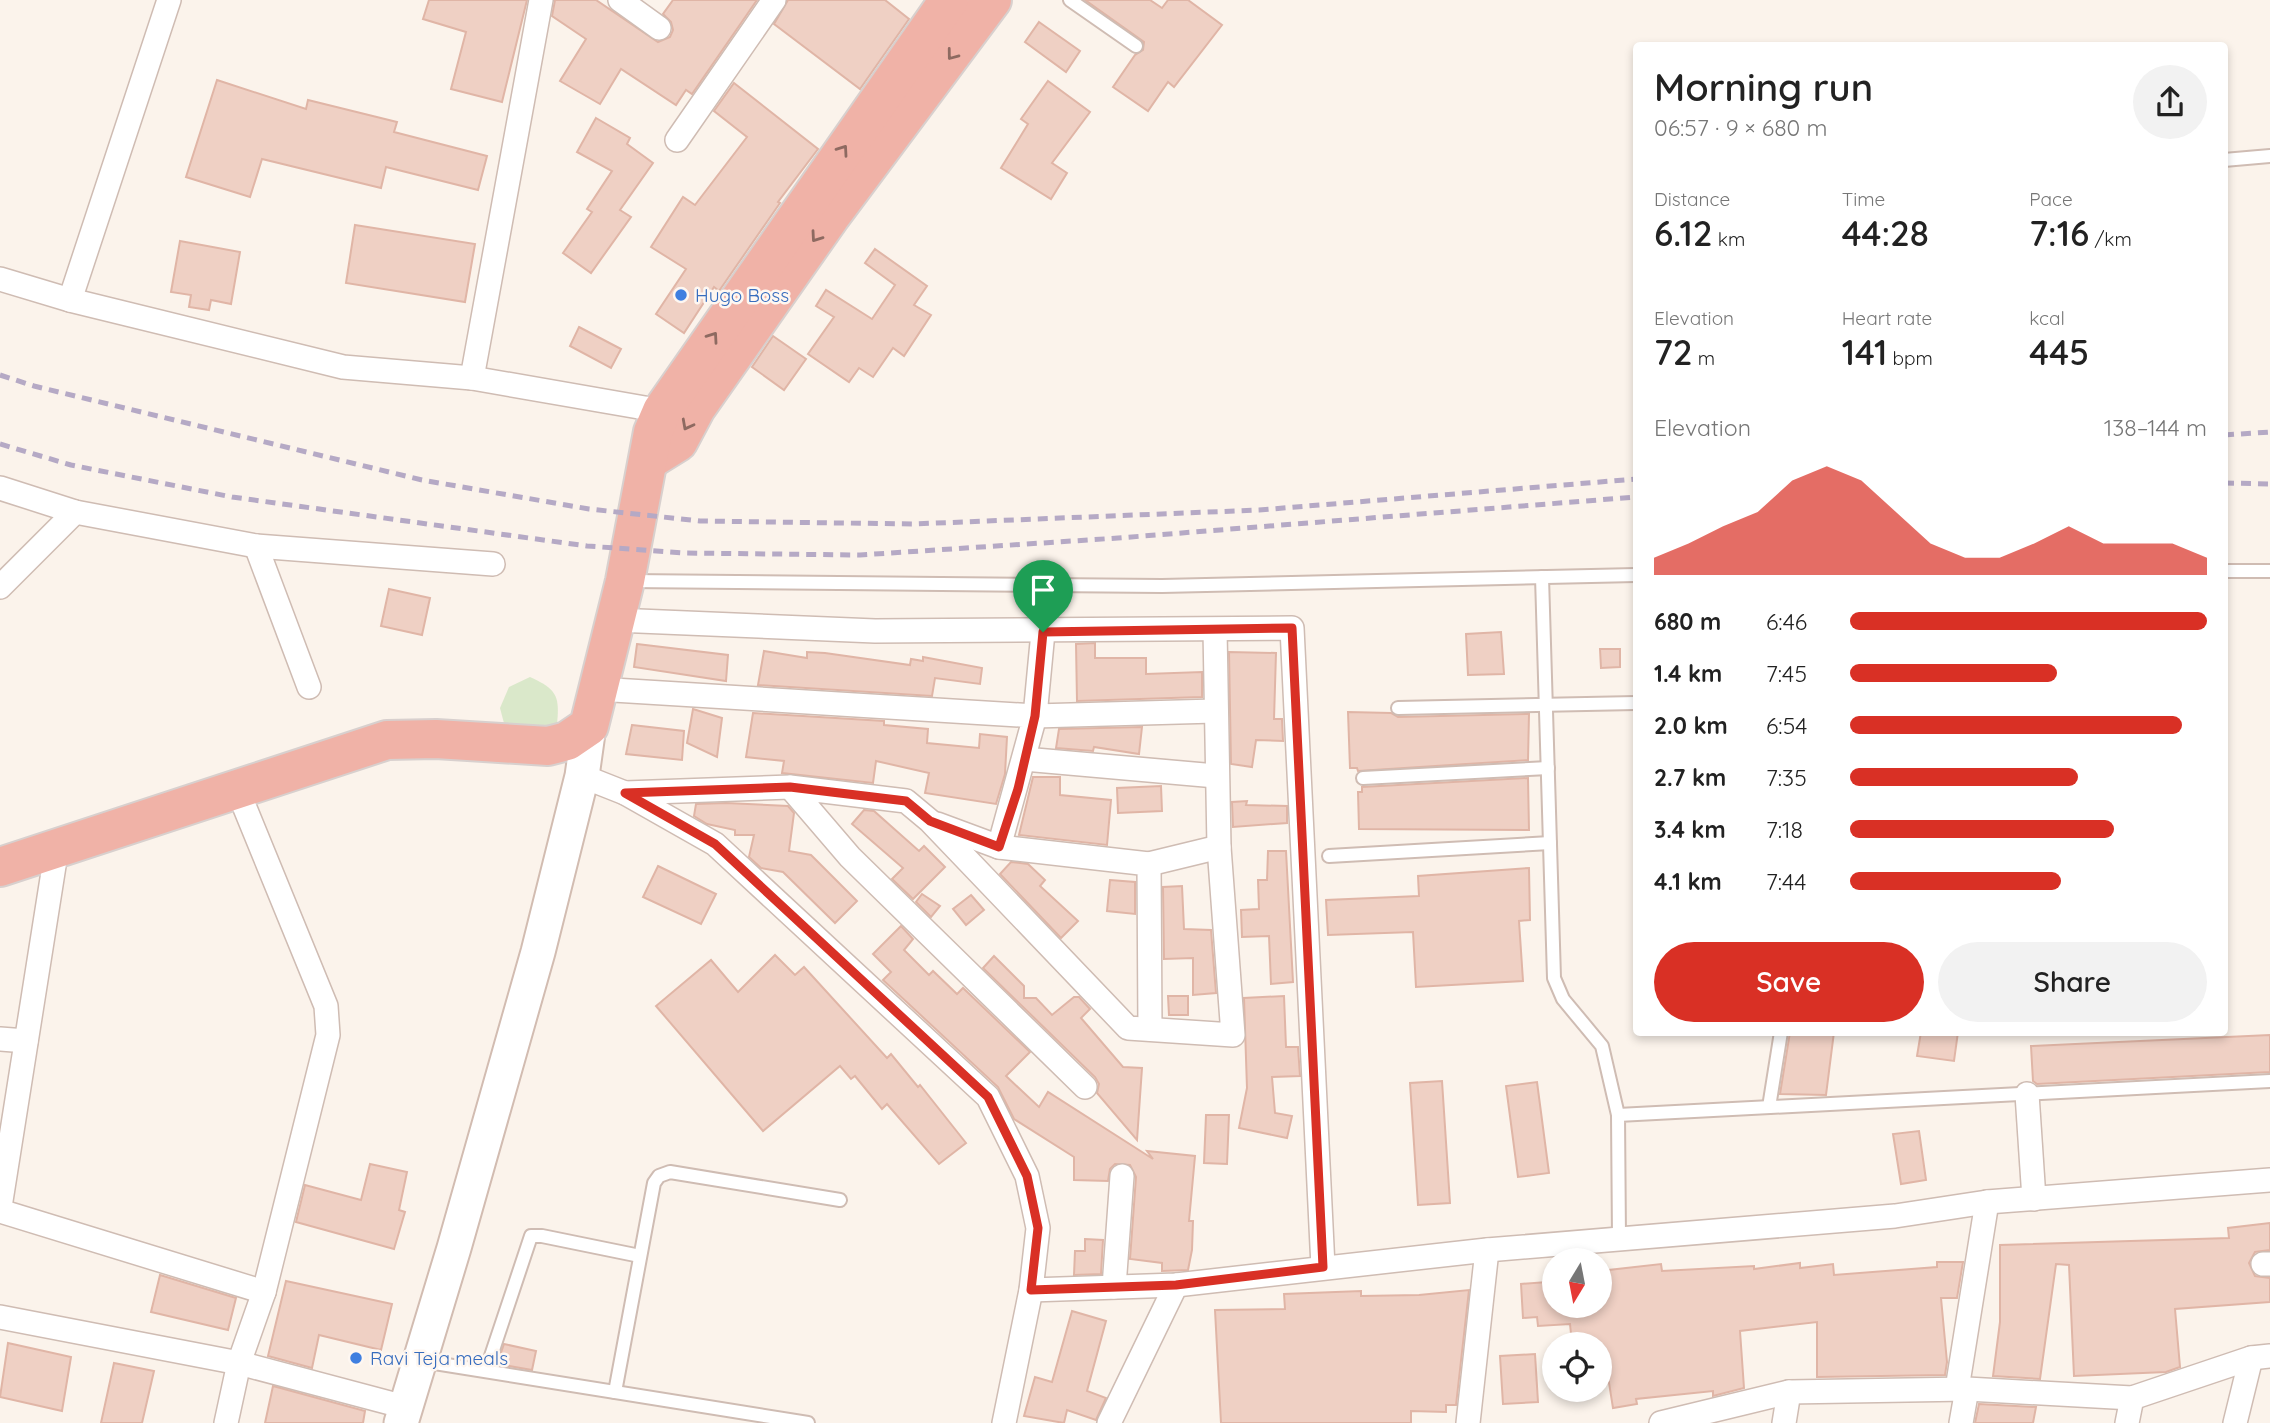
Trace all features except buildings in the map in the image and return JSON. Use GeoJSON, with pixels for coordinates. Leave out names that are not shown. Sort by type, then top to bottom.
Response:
{"type":"FeatureCollection","features":[{"type":"Feature","properties":{"kind":"highway"},"geometry":{"type":"LineString","coordinates":[[649,460],[678,442],[696,408],[830,217],[992,0]]}},
{"type":"Feature","properties":{"kind":"highway"},"geometry":{"type":"LineString","coordinates":[[0,867],[57,846],[238,791],[387,740],[436,739],[548,746],[567,741],[589,726],[625,581],[653,432],[662,411],[943,2]]}},
{"type":"Feature","properties":{"kind":"street"},"geometry":{"type":"LineString","coordinates":[[70,300],[169,0]]}},
{"type":"Feature","properties":{"kind":"street"},"geometry":{"type":"LineString","coordinates":[[472,378],[541,0]]}},
{"type":"Feature","properties":{"kind":"street"},"geometry":{"type":"LineString","coordinates":[[620,0],[660,28]]}},
{"type":"Feature","properties":{"kind":"street"},"geometry":{"type":"LineString","coordinates":[[677,140],[774,0]]}},
{"type":"Feature","properties":{"kind":"street"},"geometry":{"type":"LineString","coordinates":[[0,279],[70,300],[343,367],[472,378],[662,411]]}},
{"type":"Feature","properties":{"kind":"street"},"geometry":{"type":"LineString","coordinates":[[0,488],[75,512],[256,546],[493,564]]}},
{"type":"Feature","properties":{"kind":"street"},"geometry":{"type":"LineString","coordinates":[[0,587],[75,512]]}},
{"type":"Feature","properties":{"kind":"street"},"geometry":{"type":"LineString","coordinates":[[256,546],[309,687]]}},
{"type":"Feature","properties":{"kind":"street"},"geometry":{"type":"LineString","coordinates":[[615,620],[876,631],[1043,632],[1292,628],[1323,1267]]}},
{"type":"Feature","properties":{"kind":"street"},"geometry":{"type":"LineString","coordinates":[[625,793],[790,787],[906,801],[930,821],[1128,1028],[1233,1035],[1219,847],[1214,630]]}},
{"type":"Feature","properties":{"kind":"street"},"geometry":{"type":"LineString","coordinates":[[999,847],[1035,716],[1043,632]]}},
{"type":"Feature","properties":{"kind":"street"},"geometry":{"type":"LineString","coordinates":[[597,690],[1035,716],[1215,710]]}},
{"type":"Feature","properties":{"kind":"street"},"geometry":{"type":"LineString","coordinates":[[0,1317],[239,1363],[403,1415],[454,1248],[538,953],[582,776],[589,726]]}},
{"type":"Feature","properties":{"kind":"street"},"geometry":{"type":"LineString","coordinates":[[1024,759],[1216,776]]}},
{"type":"Feature","properties":{"kind":"street"},"geometry":{"type":"LineString","coordinates":[[582,776],[625,793],[715,844],[988,1097],[1027,1176],[1038,1228],[1031,1290],[1004,1423]]}},
{"type":"Feature","properties":{"kind":"street"},"geometry":{"type":"LineString","coordinates":[[790,787],[850,857],[1085,1087]]}},
{"type":"Feature","properties":{"kind":"street"},"geometry":{"type":"LineString","coordinates":[[226,1423],[239,1363],[264,1292],[328,1035],[326,1006],[238,791]]}},
{"type":"Feature","properties":{"kind":"street"},"geometry":{"type":"LineString","coordinates":[[930,821],[999,847],[1149,864],[1219,847]]}},
{"type":"Feature","properties":{"kind":"street"},"geometry":{"type":"LineString","coordinates":[[57,846],[0,1209],[264,1292]]}},
{"type":"Feature","properties":{"kind":"street"},"geometry":{"type":"LineString","coordinates":[[1149,864],[1150,1028]]}},
{"type":"Feature","properties":{"kind":"street"},"geometry":{"type":"LineString","coordinates":[[0,1039],[26,1041]]}},
{"type":"Feature","properties":{"kind":"street"},"geometry":{"type":"LineString","coordinates":[[2027,1094],[2034,1199]]}},
{"type":"Feature","properties":{"kind":"street"},"geometry":{"type":"LineString","coordinates":[[1114,1287],[1122,1176]]}},
{"type":"Feature","properties":{"kind":"street"},"geometry":{"type":"LineString","coordinates":[[1031,1290],[1176,1285],[1488,1250],[1895,1216],[1987,1202],[2270,1180]]}},
{"type":"Feature","properties":{"kind":"street"},"geometry":{"type":"LineString","coordinates":[[1961,1423],[1962,1389],[1987,1202]]}},
{"type":"Feature","properties":{"kind":"street"},"geometry":{"type":"LineString","coordinates":[[1474,1423],[1467,1423],[1488,1250]]}},
{"type":"Feature","properties":{"kind":"street"},"geometry":{"type":"LineString","coordinates":[[1109,1423],[1176,1285]]}},
{"type":"Feature","properties":{"kind":"street"},"geometry":{"type":"LineString","coordinates":[[1661,1423],[1789,1392],[1962,1389],[2132,1398],[2260,1357]]}},
{"type":"Feature","properties":{"kind":"street"},"geometry":{"type":"LineString","coordinates":[[2235,1423],[2260,1357]]}},
{"type":"Feature","properties":{"kind":"street"},"geometry":{"type":"LineString","coordinates":[[1784,1423],[1789,1392]]}},
{"type":"Feature","properties":{"kind":"street"},"geometry":{"type":"LineString","coordinates":[[2127,1423],[2132,1398]]}},
{"type":"Feature","properties":{"kind":"lane"},"geometry":{"type":"LineString","coordinates":[[1070,0],[1136,46]]}},
{"type":"Feature","properties":{"kind":"lane"},"geometry":{"type":"LineString","coordinates":[[2228,160],[2270,156]]}},
{"type":"Feature","properties":{"kind":"lane"},"geometry":{"type":"LineString","coordinates":[[2228,570],[2270,571]]}},
{"type":"Feature","properties":{"kind":"lane"},"geometry":{"type":"LineString","coordinates":[[625,581],[1162,586],[1633,575]]}},
{"type":"Feature","properties":{"kind":"lane"},"geometry":{"type":"LineString","coordinates":[[1542,577],[1554,978],[1563,999],[1602,1046],[1618,1115],[1619,1238]]}},
{"type":"Feature","properties":{"kind":"lane"},"geometry":{"type":"LineString","coordinates":[[1398,708],[1633,703]]}},
{"type":"Feature","properties":{"kind":"lane"},"geometry":{"type":"LineString","coordinates":[[1363,778],[1548,768]]}},
{"type":"Feature","properties":{"kind":"lane"},"geometry":{"type":"LineString","coordinates":[[1329,856],[1550,843]]}},
{"type":"Feature","properties":{"kind":"lane"},"geometry":{"type":"LineString","coordinates":[[1769,1107],[1781,1036]]}},
{"type":"Feature","properties":{"kind":"lane"},"geometry":{"type":"LineString","coordinates":[[1618,1115],[2270,1081]]}},
{"type":"Feature","properties":{"kind":"lane"},"geometry":{"type":"LineString","coordinates":[[615,1392],[654,1183],[659,1176],[670,1172],[840,1200]]}},
{"type":"Feature","properties":{"kind":"lane"},"geometry":{"type":"LineString","coordinates":[[486,1371],[531,1236],[640,1256]]}},
{"type":"Feature","properties":{"kind":"lane"},"geometry":{"type":"LineString","coordinates":[[419,1361],[808,1423]]}},
{"type":"Feature","properties":{"kind":"green space"},"geometry":{"type":"Polygon","coordinates":[[[530,677],[551,689],[557,700],[557,724],[542,736],[505,727],[500,708],[509,687],[530,677]]]}},
{"type":"Feature","properties":{"kind":"railway"},"geometry":{"type":"LineString","coordinates":[[0,375],[34,386],[422,480],[589,509],[700,521],[913,524],[1259,510],[1633,479]]}},
{"type":"Feature","properties":{"kind":"railway"},"geometry":{"type":"LineString","coordinates":[[2228,435],[2270,432]]}},
{"type":"Feature","properties":{"kind":"railway"},"geometry":{"type":"LineString","coordinates":[[0,444],[71,465],[232,497],[587,546],[683,553],[860,555],[1118,538],[1633,497]]}},
{"type":"Feature","properties":{"kind":"railway"},"geometry":{"type":"LineString","coordinates":[[2228,483],[2270,484]]}},
{"type":"Feature","properties":{"kind":"place","name":"Hugo Boss"},"geometry":{"type":"Point","coordinates":[681,295]}},
{"type":"Feature","properties":{"kind":"place","name":"Ravi Teja meals"},"geometry":{"type":"Point","coordinates":[356,1358]}},
{"type":"Feature","properties":{"kind":"route"},"geometry":{"type":"LineString","coordinates":[[1292,628],[1323,1267],[1176,1285],[1031,1290],[1038,1228],[1027,1176],[988,1097],[715,844],[625,793],[790,787],[906,801],[930,821],[999,847],[1018,789],[1035,716],[1043,632],[1292,628]]}}]}
